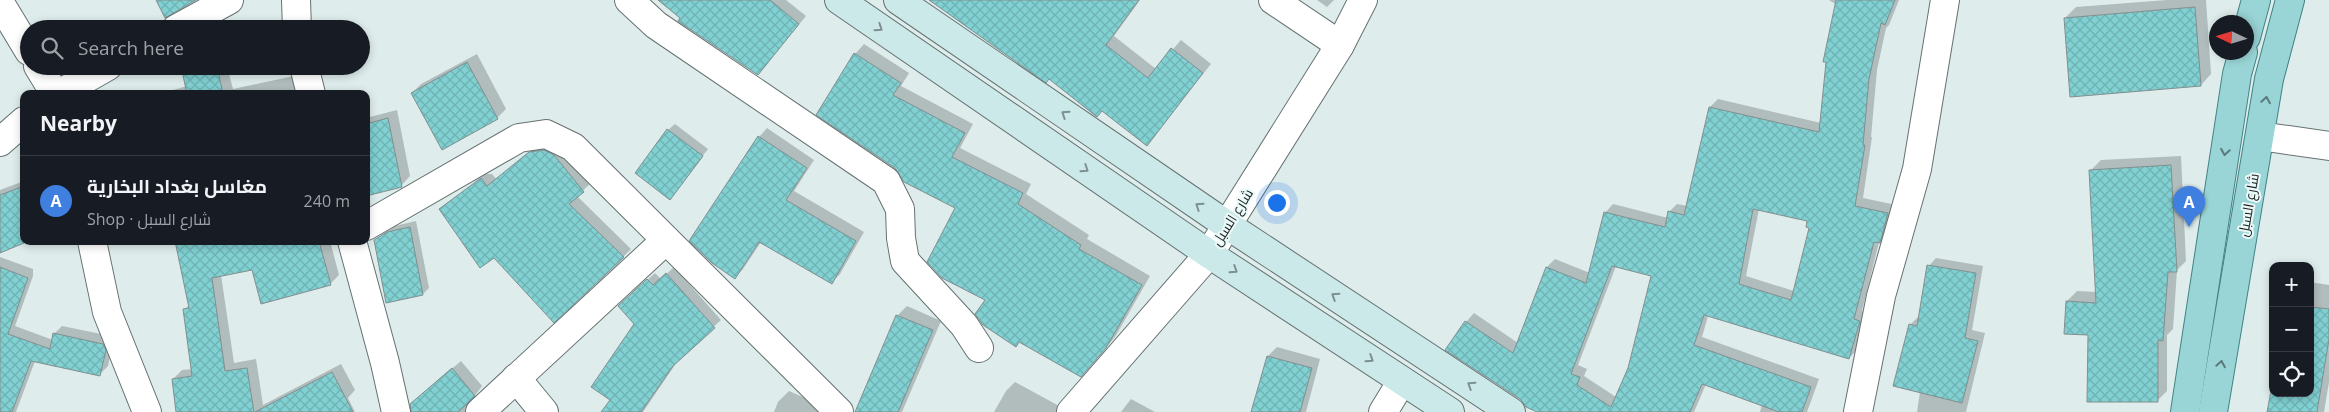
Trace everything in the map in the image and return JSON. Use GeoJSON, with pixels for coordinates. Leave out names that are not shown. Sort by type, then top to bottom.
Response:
{"type":"FeatureCollection","features":[{"type":"Feature","properties":{"kind":"main road"},"geometry":{"type":"LineString","coordinates":[[838,0],[1209,254],[1450,412]]}},
{"type":"Feature","properties":{"kind":"main road"},"geometry":{"type":"LineString","coordinates":[[898,0],[1227,225],[1512,412]]}},
{"type":"Feature","properties":{"kind":"main road"},"geometry":{"type":"LineString","coordinates":[[2252,15],[2256,0]]}},
{"type":"Feature","properties":{"kind":"main road","name":"شارع السبل"},"geometry":{"type":"LineString","coordinates":[[2213,412],[2270,79],[2290,0]]}},
{"type":"Feature","properties":{"kind":"main road"},"geometry":{"type":"LineString","coordinates":[[2185,412],[2240,60]]}},
{"type":"Feature","properties":{"kind":"street"},"geometry":{"type":"LineString","coordinates":[[192,20],[229,0]]}},
{"type":"Feature","properties":{"kind":"street"},"geometry":{"type":"LineString","coordinates":[[296,0],[296,20]]}},
{"type":"Feature","properties":{"kind":"street"},"geometry":{"type":"LineString","coordinates":[[629,0],[656,25],[886,181],[900,209],[901,238],[905,261],[964,325],[979,348]]}},
{"type":"Feature","properties":{"kind":"street"},"geometry":{"type":"LineString","coordinates":[[1273,0],[1340,45]]}},
{"type":"Feature","properties":{"kind":"street","name":"شارع السبل"},"geometry":{"type":"LineString","coordinates":[[1071,412],[1209,254],[1340,45],[1362,0]]}},
{"type":"Feature","properties":{"kind":"street"},"geometry":{"type":"LineString","coordinates":[[1858,412],[1881,296],[1917,169],[1945,0]]}},
{"type":"Feature","properties":{"kind":"street"},"geometry":{"type":"LineString","coordinates":[[0,3],[20,36]]}},
{"type":"Feature","properties":{"kind":"street"},"geometry":{"type":"LineString","coordinates":[[43,75],[52,90]]}},
{"type":"Feature","properties":{"kind":"street"},"geometry":{"type":"LineString","coordinates":[[66,90],[92,75]]}},
{"type":"Feature","properties":{"kind":"street"},"geometry":{"type":"LineString","coordinates":[[306,75],[310,90]]}},
{"type":"Feature","properties":{"kind":"street"},"geometry":{"type":"LineString","coordinates":[[0,142],[20,124]]}},
{"type":"Feature","properties":{"kind":"street"},"geometry":{"type":"LineString","coordinates":[[370,224],[518,138],[546,134],[573,147],[838,412]]}},
{"type":"Feature","properties":{"kind":"street"},"geometry":{"type":"LineString","coordinates":[[2260,136],[2329,146]]}},
{"type":"Feature","properties":{"kind":"street"},"geometry":{"type":"LineString","coordinates":[[480,412],[666,240]]}},
{"type":"Feature","properties":{"kind":"street"},"geometry":{"type":"LineString","coordinates":[[93,245],[107,312],[147,412]]}},
{"type":"Feature","properties":{"kind":"street"},"geometry":{"type":"LineString","coordinates":[[353,245],[385,363],[396,412]]}},
{"type":"Feature","properties":{"kind":"street"},"geometry":{"type":"LineString","coordinates":[[516,378],[544,412]]}},
{"type":"Feature","properties":{"kind":"street"},"geometry":{"type":"LineString","coordinates":[[1383,412],[1402,380]]}},
{"type":"Feature","properties":{"kind":"building"},"geometry":{"type":"Polygon","coordinates":[[[156,0],[196,0],[165,18],[156,0]]]}},
{"type":"Feature","properties":{"kind":"building"},"geometry":{"type":"Polygon","coordinates":[[[658,0],[770,0],[799,24],[758,75],[678,21],[680,18],[658,0]]]}},
{"type":"Feature","properties":{"kind":"building"},"geometry":{"type":"Polygon","coordinates":[[[929,0],[1139,0],[1106,45],[1148,78],[1171,48],[1203,73],[1147,146],[1102,111],[1097,117],[1049,79],[1046,83],[929,0]]]}},
{"type":"Feature","properties":{"kind":"building"},"geometry":{"type":"Polygon","coordinates":[[[1836,0],[1895,0],[1885,25],[1881,23],[1869,79],[1863,145],[1865,145],[1855,206],[1888,213],[1880,243],[1874,242],[1854,319],[1860,321],[1849,359],[1704,315],[1694,345],[1811,387],[1802,412],[1779,412],[1702,384],[1690,412],[1537,412],[1526,407],[1520,399],[1445,350],[1465,321],[1513,353],[1546,267],[1586,283],[1604,212],[1665,227],[1668,211],[1684,215],[1709,107],[1819,132],[1826,62],[1823,62],[1836,0]],[[1753,209],[1739,284],[1791,300],[1809,228],[1806,227],[1807,221],[1753,209]],[[1612,266],[1571,374],[1580,377],[1577,385],[1611,407],[1628,368],[1651,276],[1612,266]]]}},
{"type":"Feature","properties":{"kind":"building"},"geometry":{"type":"Polygon","coordinates":[[[2195,7],[2201,86],[2070,97],[2064,18],[2195,7]]]}},
{"type":"Feature","properties":{"kind":"building"},"geometry":{"type":"Polygon","coordinates":[[[854,53],[901,83],[893,95],[965,133],[952,157],[1023,193],[1018,204],[1081,245],[1079,249],[1142,285],[1106,348],[1081,377],[1019,342],[1016,347],[983,325],[975,314],[985,300],[942,278],[927,262],[955,208],[904,182],[895,168],[816,115],[854,53]]]}},
{"type":"Feature","properties":{"kind":"building"},"geometry":{"type":"Polygon","coordinates":[[[467,62],[498,119],[442,150],[411,93],[467,62]]]}},
{"type":"Feature","properties":{"kind":"building"},"geometry":{"type":"Polygon","coordinates":[[[183,75],[219,75],[222,90],[186,90],[183,75]]]}},
{"type":"Feature","properties":{"kind":"building"},"geometry":{"type":"Polygon","coordinates":[[[388,118],[402,187],[370,195],[370,123],[388,118]]]}},
{"type":"Feature","properties":{"kind":"building"},"geometry":{"type":"Polygon","coordinates":[[[667,129],[703,156],[670,200],[635,173],[667,129]]]}},
{"type":"Feature","properties":{"kind":"building"},"geometry":{"type":"Polygon","coordinates":[[[758,136],[807,168],[786,200],[856,241],[832,284],[759,242],[735,279],[712,263],[689,241],[758,136]]]}},
{"type":"Feature","properties":{"kind":"building"},"geometry":{"type":"Polygon","coordinates":[[[544,150],[554,155],[584,192],[569,204],[624,257],[554,323],[494,258],[480,268],[439,209],[481,178],[487,186],[529,152],[544,150]]]}},
{"type":"Feature","properties":{"kind":"building"},"geometry":{"type":"Polygon","coordinates":[[[2171,165],[2177,272],[2168,272],[2163,341],[2158,340],[2158,402],[2087,402],[2088,335],[2064,334],[2066,301],[2096,303],[2089,170],[2171,165]]]}},
{"type":"Feature","properties":{"kind":"building"},"geometry":{"type":"Polygon","coordinates":[[[20,188],[20,245],[0,253],[0,195],[20,188]]]}},
{"type":"Feature","properties":{"kind":"building"},"geometry":{"type":"Polygon","coordinates":[[[410,227],[423,295],[386,303],[374,240],[387,232],[410,227]]]}},
{"type":"Feature","properties":{"kind":"building"},"geometry":{"type":"Polygon","coordinates":[[[176,245],[320,245],[331,285],[261,304],[252,270],[212,278],[225,371],[247,368],[254,412],[176,412],[172,379],[192,376],[183,309],[189,308],[176,245]]]}},
{"type":"Feature","properties":{"kind":"building"},"geometry":{"type":"Polygon","coordinates":[[[1927,265],[1976,273],[1965,338],[1978,341],[1962,403],[1893,386],[1909,324],[1917,326],[1927,265]]]}},
{"type":"Feature","properties":{"kind":"building"},"geometry":{"type":"Polygon","coordinates":[[[0,267],[28,278],[8,334],[50,349],[53,333],[103,344],[106,350],[100,376],[31,361],[12,412],[0,412],[0,267]]]}},
{"type":"Feature","properties":{"kind":"building"},"geometry":{"type":"Polygon","coordinates":[[[666,273],[715,328],[673,366],[641,412],[601,412],[610,400],[591,387],[634,324],[618,306],[647,279],[653,285],[666,273]]]}},
{"type":"Feature","properties":{"kind":"building"},"geometry":{"type":"Polygon","coordinates":[[[2314,307],[2329,309],[2329,339],[2317,412],[2267,412],[2270,397],[2314,397],[2314,307]]]}},
{"type":"Feature","properties":{"kind":"building"},"geometry":{"type":"Polygon","coordinates":[[[896,315],[933,330],[898,412],[855,412],[896,315]]]}},
{"type":"Feature","properties":{"kind":"building"},"geometry":{"type":"Polygon","coordinates":[[[1267,356],[1312,368],[1300,412],[1251,412],[1267,356]]]}},
{"type":"Feature","properties":{"kind":"building"},"geometry":{"type":"Polygon","coordinates":[[[452,368],[475,396],[458,412],[411,412],[410,404],[452,368]]]}},
{"type":"Feature","properties":{"kind":"building"},"geometry":{"type":"Polygon","coordinates":[[[332,372],[353,412],[255,412],[332,372]]]}},
{"type":"Feature","properties":{"kind":"place","name":"مغاسل بغداد البخارية"},"geometry":{"type":"Point","coordinates":[2189,227]}}]}
